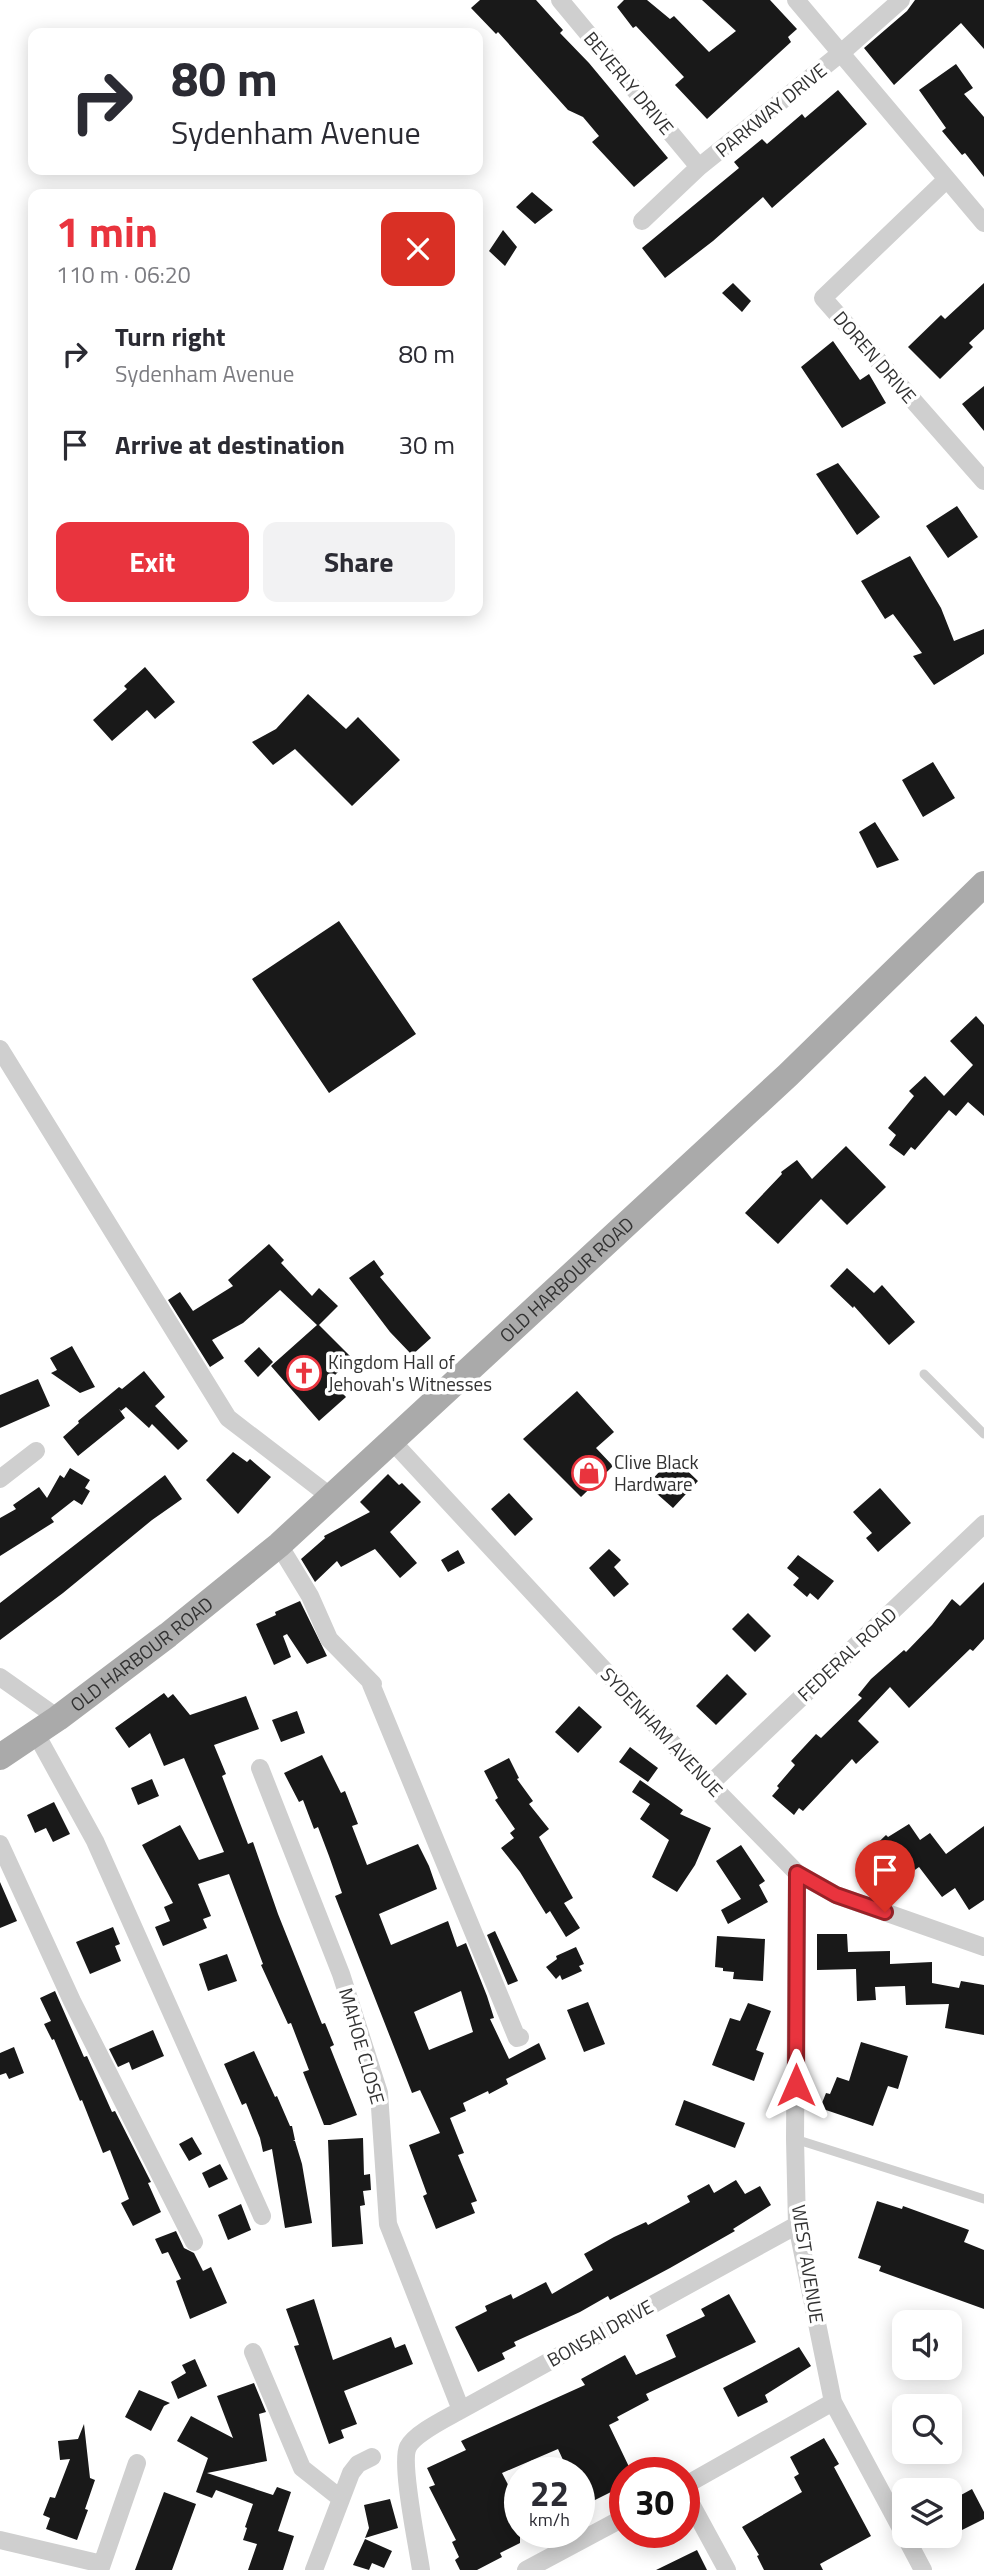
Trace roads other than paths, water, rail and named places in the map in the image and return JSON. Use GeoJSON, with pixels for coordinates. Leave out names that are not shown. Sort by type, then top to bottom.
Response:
{"type":"FeatureCollection","features":[{"type":"Feature","properties":{"kind":"main road","name":"OLD HARBOUR ROAD"},"geometry":{"type":"LineString","coordinates":[[0,1757],[58,1718],[168,1635],[279,1545],[788,1075],[984,884]]}},
{"type":"Feature","properties":{"kind":"street","name":"BEVERLY DRIVE"},"geometry":{"type":"LineString","coordinates":[[560,0],[699,167]]}},
{"type":"Feature","properties":{"kind":"street"},"geometry":{"type":"LineString","coordinates":[[796,0],[984,223]]}},
{"type":"Feature","properties":{"kind":"street","name":"PARKWAY DRIVE"},"geometry":{"type":"LineString","coordinates":[[642,221],[699,167],[841,54],[901,0]]}},
{"type":"Feature","properties":{"kind":"street","name":"DOREN DRIVE"},"geometry":{"type":"LineString","coordinates":[[946,180],[823,298],[984,481]]}},
{"type":"Feature","properties":{"kind":"street"},"geometry":{"type":"LineString","coordinates":[[0,1049],[228,1418],[331,1497]]}},
{"type":"Feature","properties":{"kind":"street","name":"SYDENHAM AVENUE"},"geometry":{"type":"LineString","coordinates":[[392,1441],[710,1784],[797,1873],[836,1895],[984,1947]]}},
{"type":"Feature","properties":{"kind":"street"},"geometry":{"type":"LineString","coordinates":[[0,1479],[36,1451]]}},
{"type":"Feature","properties":{"kind":"street","name":"FEDERAL ROAD"},"geometry":{"type":"LineString","coordinates":[[710,1784],[980,1536]]}},
{"type":"Feature","properties":{"kind":"street"},"geometry":{"type":"LineString","coordinates":[[279,1545],[310,1596],[329,1639],[373,1684],[517,2038],[520,2037]]}},
{"type":"Feature","properties":{"kind":"street"},"geometry":{"type":"LineString","coordinates":[[0,1676],[58,1718]]}},
{"type":"Feature","properties":{"kind":"street"},"geometry":{"type":"LineString","coordinates":[[35,1732],[95,1841],[262,2216]]}},
{"type":"Feature","properties":{"kind":"street","name":"MAHOE CLOSE"},"geometry":{"type":"LineString","coordinates":[[260,1768],[341,1974],[379,2093],[388,2224],[461,2410]]}},
{"type":"Feature","properties":{"kind":"street"},"geometry":{"type":"LineString","coordinates":[[0,1844],[72,2001],[194,2242]]}},
{"type":"Feature","properties":{"kind":"street","name":"WEST AVENUE"},"geometry":{"type":"LineString","coordinates":[[797,1873],[797,2225],[833,2402],[892,2512]]}},
{"type":"Feature","properties":{"kind":"street","name":"BONSAI DRIVE"},"geometry":{"type":"LineString","coordinates":[[421,2570],[406,2465],[408,2447],[420,2435],[797,2225]]}},
{"type":"Feature","properties":{"kind":"street"},"geometry":{"type":"LineString","coordinates":[[253,2352],[302,2468],[340,2498]]}},
{"type":"Feature","properties":{"kind":"street"},"geometry":{"type":"LineString","coordinates":[[700,2479],[833,2402]]}},
{"type":"Feature","properties":{"kind":"street"},"geometry":{"type":"LineString","coordinates":[[314,2570],[351,2473],[358,2464],[372,2457]]}},
{"type":"Feature","properties":{"kind":"street"},"geometry":{"type":"LineString","coordinates":[[0,2540],[101,2567],[137,2463]]}},
{"type":"Feature","properties":{"kind":"street"},"geometry":{"type":"LineString","coordinates":[[700,2519],[727,2570]]}},
{"type":"Feature","properties":{"kind":"street"},"geometry":{"type":"LineString","coordinates":[[528,2569],[609,2526]]}},
{"type":"Feature","properties":{"kind":"street","name":"WEST AVENUE"},"geometry":{"type":"LineString","coordinates":[[911,2548],[923,2570]]}},
{"type":"Feature","properties":{"kind":"lane"},"geometry":{"type":"LineString","coordinates":[[924,1374],[984,1434]]}},
{"type":"Feature","properties":{"kind":"lane"},"geometry":{"type":"LineString","coordinates":[[795,2138],[984,2199]]}},
{"type":"Feature","properties":{"kind":"place","name":"Kingdom Hall of Jehovah's Witnesses"},"geometry":{"type":"Point","coordinates":[304,1373]}},
{"type":"Feature","properties":{"kind":"place","name":"Clive Black Hardware"},"geometry":{"type":"Point","coordinates":[589,1473]}}]}
